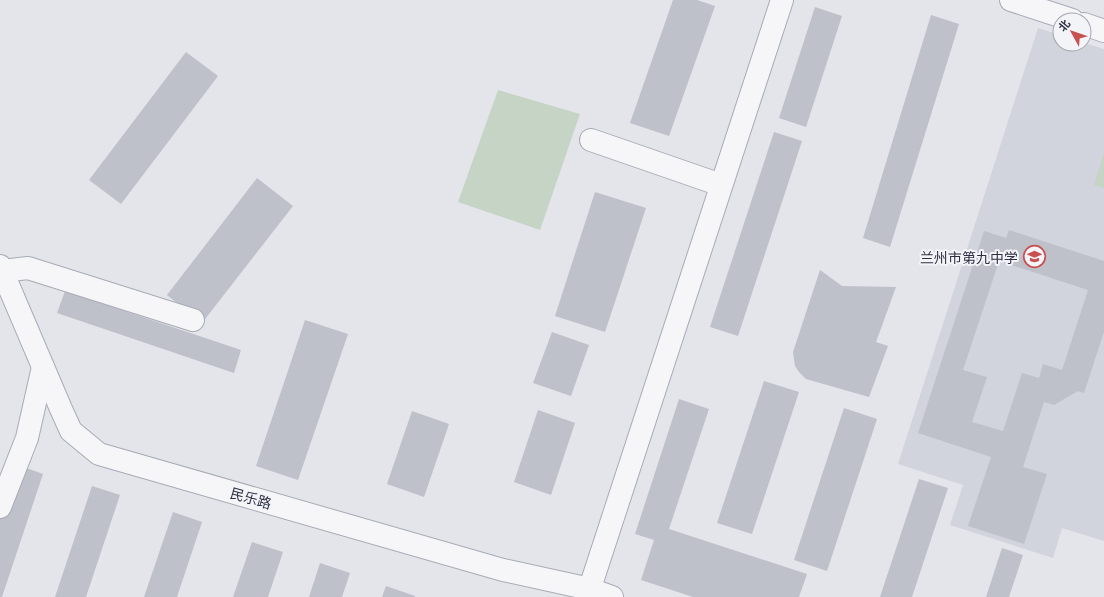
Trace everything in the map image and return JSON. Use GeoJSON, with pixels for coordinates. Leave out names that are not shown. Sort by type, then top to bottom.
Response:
{"type":"FeatureCollection","features":[{"type":"Feature","properties":{"kind":"street"},"geometry":{"type":"LineString","coordinates":[[588,593],[782,0]]}},
{"type":"Feature","properties":{"kind":"street"},"geometry":{"type":"LineString","coordinates":[[1011,0],[1052,13]]}},
{"type":"Feature","properties":{"kind":"street"},"geometry":{"type":"LineString","coordinates":[[1092,26],[1104,30]]}},
{"type":"Feature","properties":{"kind":"street"},"geometry":{"type":"LineString","coordinates":[[591,140],[721,185]]}},
{"type":"Feature","properties":{"kind":"street"},"geometry":{"type":"LineString","coordinates":[[1,269],[28,268],[193,320]]}},
{"type":"Feature","properties":{"kind":"street","name":"民乐路"},"geometry":{"type":"LineString","coordinates":[[1,269],[60,409],[71,431],[99,454],[503,570],[588,593],[612,597]]}},
{"type":"Feature","properties":{"kind":"street"},"geometry":{"type":"LineString","coordinates":[[0,507],[27,438],[43,367]]}},
{"type":"Feature","properties":{"kind":"shaded area","name":"兰州市第九中学"},"geometry":{"type":"Polygon","coordinates":[[[1038,28],[1052,32],[1052,52],[1092,52],[1092,45],[1104,49],[1104,541],[1062,528],[1053,558],[950,525],[963,485],[898,464],[1038,28]]]}},
{"type":"Feature","properties":{"kind":"green space"},"geometry":{"type":"Polygon","coordinates":[[[498,90],[580,114],[540,230],[458,202],[498,90]]]}},
{"type":"Feature","properties":{"kind":"green space"},"geometry":{"type":"Polygon","coordinates":[[[1104,153],[1104,188],[1094,185],[1104,153]]]}},
{"type":"Feature","properties":{"kind":"building"},"geometry":{"type":"Polygon","coordinates":[[[673,0],[697,0],[715,6],[669,136],[630,123],[673,0]]]}},
{"type":"Feature","properties":{"kind":"building"},"geometry":{"type":"Polygon","coordinates":[[[815,7],[842,16],[806,127],[779,118],[815,7]]]}},
{"type":"Feature","properties":{"kind":"building"},"geometry":{"type":"Polygon","coordinates":[[[931,15],[959,24],[890,247],[863,238],[931,15]]]}},
{"type":"Feature","properties":{"kind":"building"},"geometry":{"type":"Polygon","coordinates":[[[186,52],[218,76],[121,204],[89,180],[186,52]]]}},
{"type":"Feature","properties":{"kind":"building"},"geometry":{"type":"Polygon","coordinates":[[[774,132],[802,141],[738,336],[710,327],[774,132]]]}},
{"type":"Feature","properties":{"kind":"building"},"geometry":{"type":"Polygon","coordinates":[[[257,178],[293,206],[202,323],[167,295],[257,178]]]}},
{"type":"Feature","properties":{"kind":"building"},"geometry":{"type":"Polygon","coordinates":[[[595,192],[646,208],[605,332],[555,316],[595,192]]]}},
{"type":"Feature","properties":{"kind":"building"},"geometry":{"type":"Polygon","coordinates":[[[1009,230],[1104,261],[1104,332],[1084,393],[1078,391],[1054,405],[1044,402],[1023,467],[1047,474],[1024,544],[968,526],[991,457],[918,433],[984,231],[1006,238],[1009,230]],[[999,261],[963,370],[987,377],[972,422],[1003,431],[1022,373],[1039,378],[1043,364],[1062,370],[1088,290],[999,261]]]}},
{"type":"Feature","properties":{"kind":"building"},"geometry":{"type":"Polygon","coordinates":[[[820,270],[842,286],[896,287],[876,342],[888,346],[869,397],[806,379],[795,366],[793,352],[820,270]]]}},
{"type":"Feature","properties":{"kind":"building"},"geometry":{"type":"Polygon","coordinates":[[[65,291],[241,350],[234,373],[57,313],[65,291]]]}},
{"type":"Feature","properties":{"kind":"building"},"geometry":{"type":"Polygon","coordinates":[[[305,320],[348,334],[298,480],[256,466],[305,320]]]}},
{"type":"Feature","properties":{"kind":"building"},"geometry":{"type":"Polygon","coordinates":[[[552,332],[589,345],[571,396],[533,383],[552,332]]]}},
{"type":"Feature","properties":{"kind":"building"},"geometry":{"type":"Polygon","coordinates":[[[764,381],[799,392],[752,534],[717,523],[764,381]]]}},
{"type":"Feature","properties":{"kind":"building"},"geometry":{"type":"Polygon","coordinates":[[[679,399],[709,409],[669,529],[807,574],[799,597],[693,597],[641,580],[654,540],[635,534],[679,399]]]}},
{"type":"Feature","properties":{"kind":"building"},"geometry":{"type":"Polygon","coordinates":[[[844,408],[877,419],[827,571],[794,560],[844,408]]]}},
{"type":"Feature","properties":{"kind":"building"},"geometry":{"type":"Polygon","coordinates":[[[538,410],[575,423],[551,495],[514,482],[538,410]]]}},
{"type":"Feature","properties":{"kind":"building"},"geometry":{"type":"Polygon","coordinates":[[[412,411],[449,424],[424,497],[387,484],[412,411]]]}},
{"type":"Feature","properties":{"kind":"building"},"geometry":{"type":"Polygon","coordinates":[[[18,465],[43,474],[2,597],[0,597],[0,517],[18,465]]]}},
{"type":"Feature","properties":{"kind":"building"},"geometry":{"type":"Polygon","coordinates":[[[919,479],[948,488],[912,597],[880,597],[919,479]]]}},
{"type":"Feature","properties":{"kind":"building"},"geometry":{"type":"Polygon","coordinates":[[[92,486],[120,495],[86,597],[55,597],[92,486]]]}},
{"type":"Feature","properties":{"kind":"building"},"geometry":{"type":"Polygon","coordinates":[[[173,512],[202,522],[177,597],[144,597],[173,512]]]}},
{"type":"Feature","properties":{"kind":"building"},"geometry":{"type":"Polygon","coordinates":[[[252,542],[283,552],[268,597],[233,597],[252,542]]]}},
{"type":"Feature","properties":{"kind":"building"},"geometry":{"type":"Polygon","coordinates":[[[1002,548],[1023,555],[1009,597],[986,597],[1002,548]]]}},
{"type":"Feature","properties":{"kind":"building"},"geometry":{"type":"Polygon","coordinates":[[[320,563],[350,573],[342,597],[309,597],[320,563]]]}},
{"type":"Feature","properties":{"kind":"building"},"geometry":{"type":"Polygon","coordinates":[[[386,586],[415,596],[415,597],[382,597],[386,586]]]}},
{"type":"Feature","properties":{"kind":"place","name":"兰州市第九中学"},"geometry":{"type":"Point","coordinates":[1034,257]}}]}
